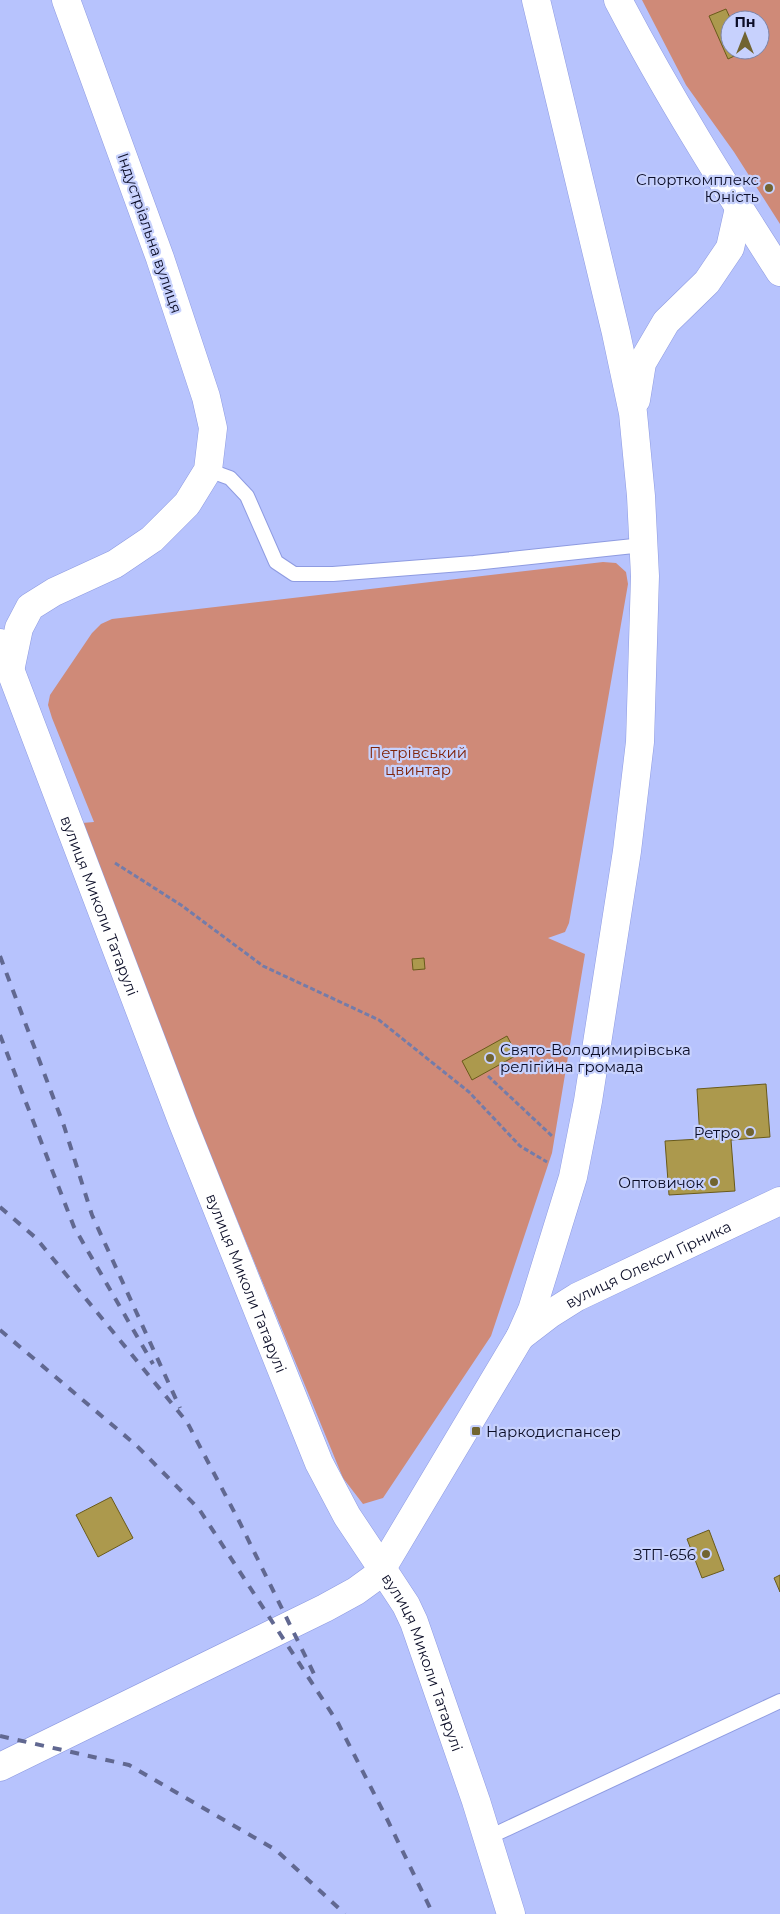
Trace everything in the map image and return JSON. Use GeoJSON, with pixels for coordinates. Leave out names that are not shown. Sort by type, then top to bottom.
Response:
{"type":"FeatureCollection","features":[{"type":"Feature","properties":{"kind":"street","name":"Індустріальна вулиця"},"geometry":{"type":"LineString","coordinates":[[66,0],[160,258],[206,398],[213,428],[208,470]]}},
{"type":"Feature","properties":{"kind":"street"},"geometry":{"type":"LineString","coordinates":[[0,1767],[325,1608],[372,1581],[382,1570],[520,1337],[532,1310],[575,1168],[588,1101],[627,851],[640,742],[645,576],[641,496],[633,414],[616,333],[536,0]]}},
{"type":"Feature","properties":{"kind":"street"},"geometry":{"type":"LineString","coordinates":[[618,0],[642,46],[739,208],[780,272]]}},
{"type":"Feature","properties":{"kind":"street"},"geometry":{"type":"LineString","coordinates":[[633,414],[642,363],[666,322],[707,282],[730,248],[739,208]]}},
{"type":"Feature","properties":{"kind":"street"},"geometry":{"type":"LineString","coordinates":[[10,670],[19,628],[30,607],[54,592],[115,564],[152,539],[187,504],[208,470]]}},
{"type":"Feature","properties":{"kind":"street","name":"вулиця Миколи Татарулі"},"geometry":{"type":"LineString","coordinates":[[0,643],[182,1121],[319,1463],[347,1516],[406,1605],[414,1622],[511,1914]]}},
{"type":"Feature","properties":{"kind":"street","name":"вулиця Олекси Гірника"},"geometry":{"type":"LineString","coordinates":[[520,1337],[576,1297],[780,1201]]}},
{"type":"Feature","properties":{"kind":"lane"},"geometry":{"type":"LineString","coordinates":[[208,470],[230,478],[247,496],[276,562],[294,574],[342,574],[474,563],[643,545]]}},
{"type":"Feature","properties":{"kind":"lane"},"geometry":{"type":"LineString","coordinates":[[487,1838],[780,1701]]}},
{"type":"Feature","properties":{"kind":"path"},"geometry":{"type":"LineString","coordinates":[[112,861],[180,905],[263,966],[379,1020],[469,1092],[520,1146],[575,1168]]}},
{"type":"Feature","properties":{"kind":"path"},"geometry":{"type":"LineString","coordinates":[[488,1076],[575,1168]]}},
{"type":"Feature","properties":{"kind":"green space"},"geometry":{"type":"Polygon","coordinates":[[[642,0],[780,0],[780,224],[734,152],[686,85],[642,0]]]}},
{"type":"Feature","properties":{"kind":"green space","name":"Петрівський цвинтар"},"geometry":{"type":"Polygon","coordinates":[[[603,562],[616,563],[626,572],[628,584],[569,923],[565,932],[548,938],[585,954],[552,1153],[491,1336],[383,1498],[363,1504],[343,1478],[77,830],[82,823],[94,822],[52,718],[48,705],[50,695],[92,633],[101,624],[112,619],[603,562]]]}},
{"type":"Feature","properties":{"kind":"building"},"geometry":{"type":"Polygon","coordinates":[[[720,11],[720,41],[709,16],[720,11]]]}},
{"type":"Feature","properties":{"kind":"building"},"geometry":{"type":"Polygon","coordinates":[[[424,958],[425,969],[413,970],[412,959],[424,958]]]}},
{"type":"Feature","properties":{"kind":"building","name":"Свято-Володимирівська релігійна громада"},"geometry":{"type":"Polygon","coordinates":[[[507,1036],[517,1055],[472,1080],[462,1061],[507,1036]]]}},
{"type":"Feature","properties":{"kind":"building"},"geometry":{"type":"Polygon","coordinates":[[[766,1084],[770,1137],[731,1140],[735,1191],[669,1195],[665,1141],[700,1139],[697,1089],[766,1084]]]}},
{"type":"Feature","properties":{"kind":"building"},"geometry":{"type":"Polygon","coordinates":[[[111,1497],[133,1538],[98,1557],[76,1515],[111,1497]]]}},
{"type":"Feature","properties":{"kind":"building","name":"ЗТП-656"},"geometry":{"type":"Polygon","coordinates":[[[709,1530],[724,1570],[702,1578],[687,1539],[709,1530]]]}},
{"type":"Feature","properties":{"kind":"building"},"geometry":{"type":"Polygon","coordinates":[[[780,1575],[780,1592],[774,1578],[780,1575]]]}},
{"type":"Feature","properties":{"kind":"railway"},"geometry":{"type":"LineString","coordinates":[[0,956],[64,1126],[92,1215],[180,1408]]}},
{"type":"Feature","properties":{"kind":"railway"},"geometry":{"type":"LineString","coordinates":[[0,1035],[74,1227],[153,1364]]}},
{"type":"Feature","properties":{"kind":"railway"},"geometry":{"type":"LineString","coordinates":[[0,1207],[36,1238],[187,1422],[239,1521],[317,1680]]}},
{"type":"Feature","properties":{"kind":"railway"},"geometry":{"type":"LineString","coordinates":[[0,1330],[136,1445],[199,1509],[338,1723],[433,1914]]}},
{"type":"Feature","properties":{"kind":"railway"},"geometry":{"type":"LineString","coordinates":[[0,1736],[129,1765],[276,1850],[345,1914]]}},
{"type":"Feature","properties":{"kind":"place","name":"Cпорткомплекс Юність"},"geometry":{"type":"Point","coordinates":[769,188]}},
{"type":"Feature","properties":{"kind":"place","name":"Свято-Володимирівська релігійна громада"},"geometry":{"type":"Point","coordinates":[490,1058]}},
{"type":"Feature","properties":{"kind":"place","name":"Ретро"},"geometry":{"type":"Point","coordinates":[750,1132]}},
{"type":"Feature","properties":{"kind":"place","name":"Оптовичок"},"geometry":{"type":"Point","coordinates":[714,1182]}},
{"type":"Feature","properties":{"kind":"place","name":"Наркодиспансер"},"geometry":{"type":"Point","coordinates":[476,1431]}},
{"type":"Feature","properties":{"kind":"place","name":"ЗТП-656"},"geometry":{"type":"Point","coordinates":[706,1554]}}]}
